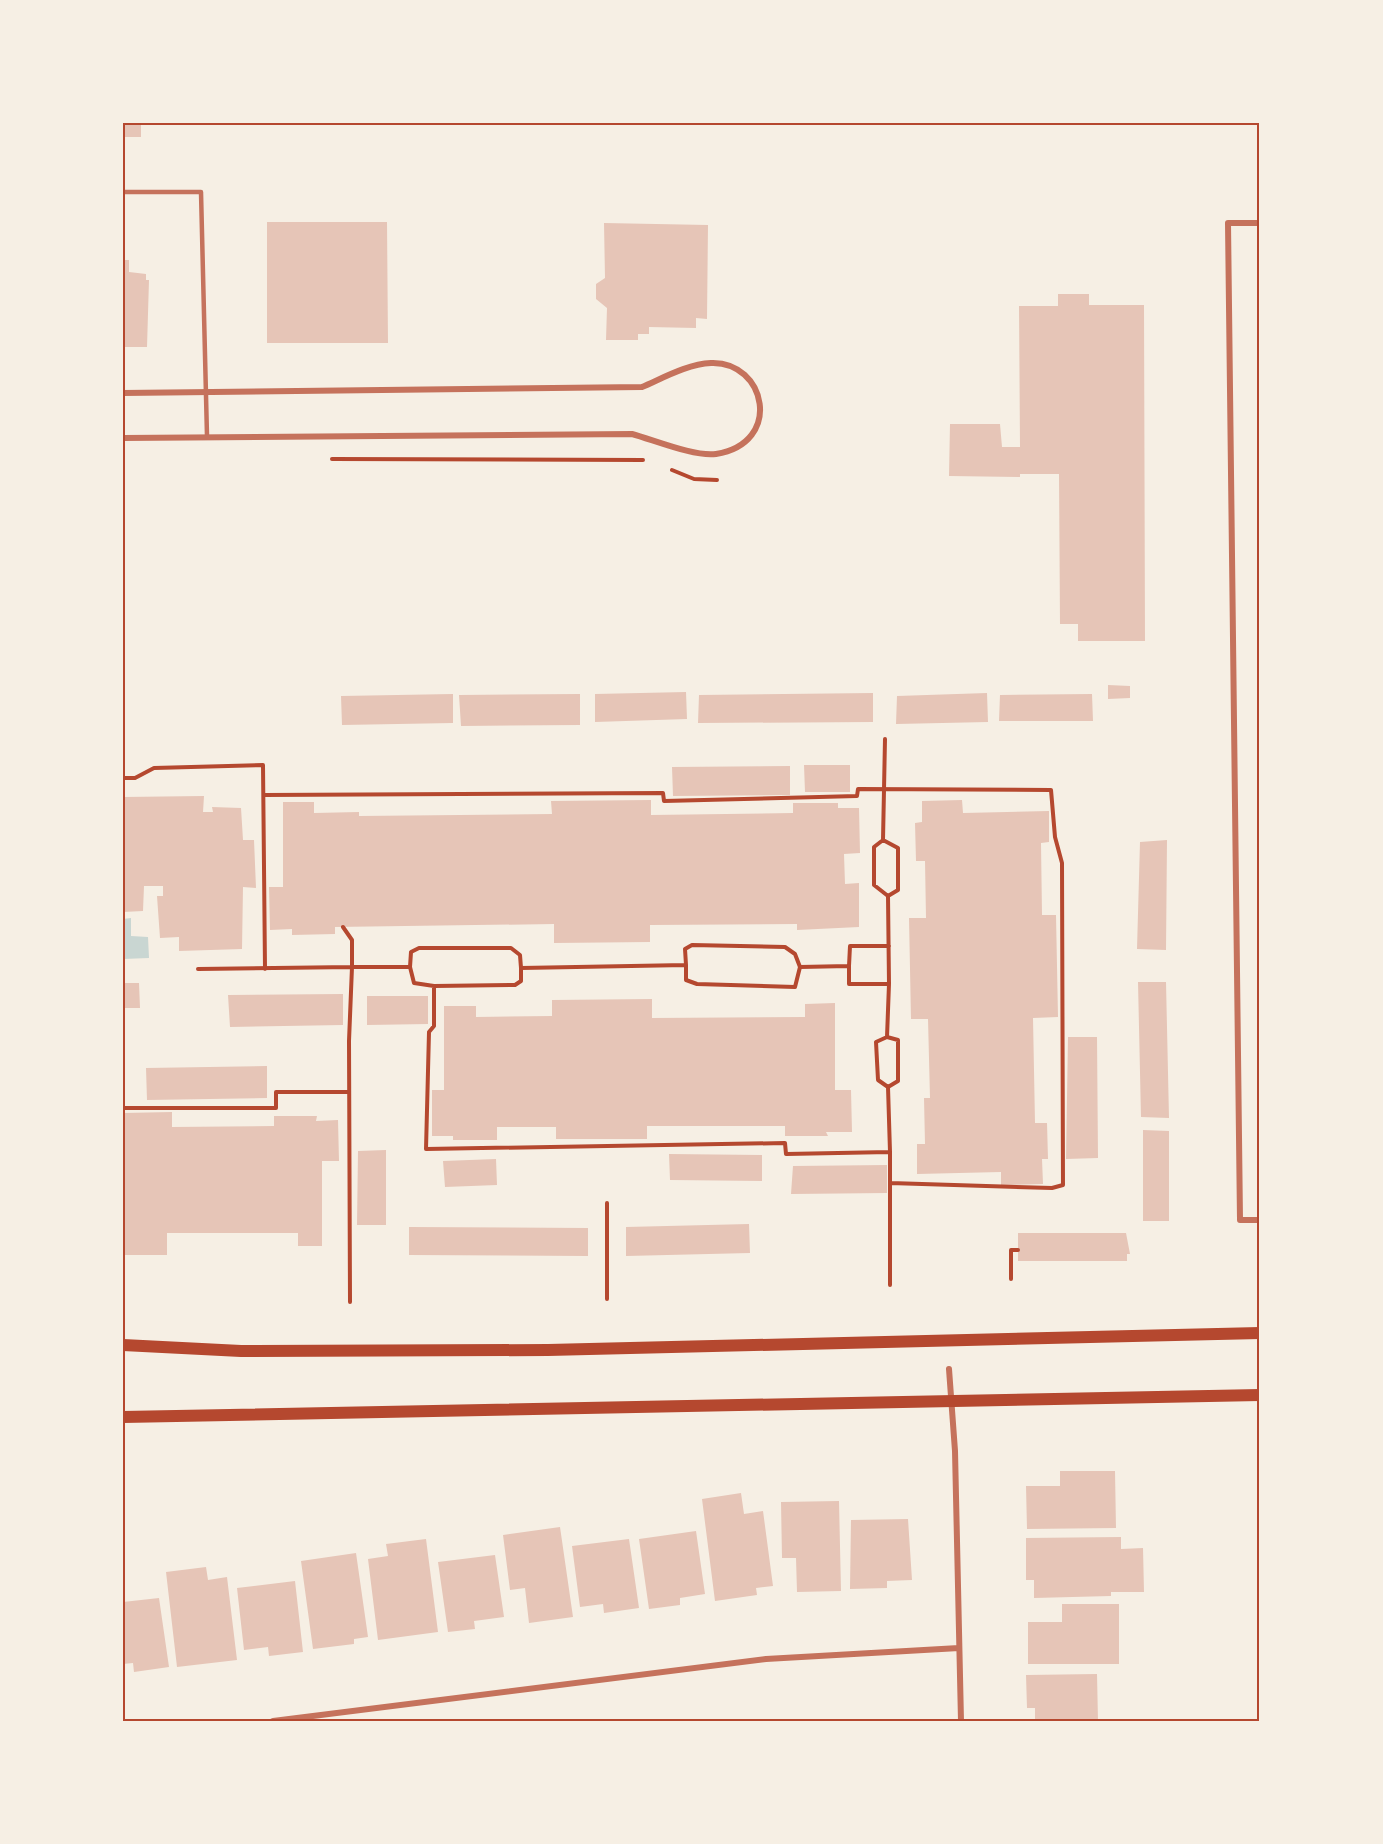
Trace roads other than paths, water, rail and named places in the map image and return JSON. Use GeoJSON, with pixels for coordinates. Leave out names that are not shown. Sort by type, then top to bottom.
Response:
{"type":"FeatureCollection","features":[{"type":"Feature","properties":{"kind":"main road"},"geometry":{"type":"LineString","coordinates":[[123,1346],[264,1351],[548,1350],[1260,1333]]}},
{"type":"Feature","properties":{"kind":"main road"},"geometry":{"type":"LineString","coordinates":[[123,1417],[1260,1395]]}},
{"type":"Feature","properties":{"kind":"street"},"geometry":{"type":"LineString","coordinates":[[1260,223],[1228,223],[1240,1220],[1260,1220]]}},
{"type":"Feature","properties":{"kind":"street"},"geometry":{"type":"LineString","coordinates":[[123,393],[642,387],[675,373],[711,363],[735,367],[753,383],[760,408],[757,429],[744,445],[715,454],[696,454],[632,434],[123,438]]}},
{"type":"Feature","properties":{"kind":"street"},"geometry":{"type":"LineString","coordinates":[[949,1369],[961,1721]]}},
{"type":"Feature","properties":{"kind":"street"},"geometry":{"type":"LineString","coordinates":[[273,1721],[766,1659],[959,1648]]}},
{"type":"Feature","properties":{"kind":"lane"},"geometry":{"type":"LineString","coordinates":[[123,192],[201,192],[207,436]]}}]}
